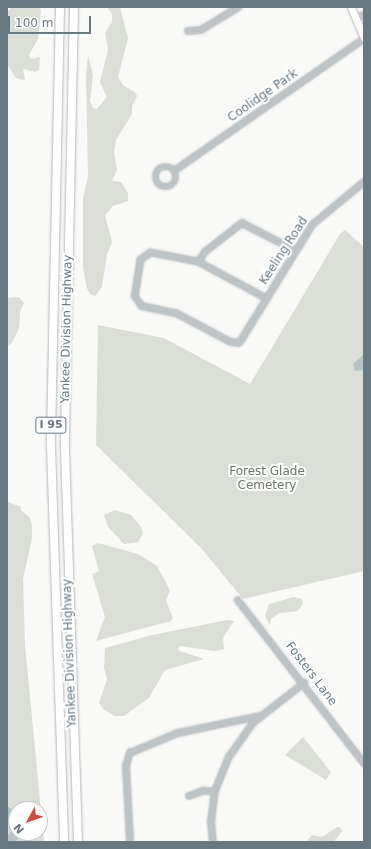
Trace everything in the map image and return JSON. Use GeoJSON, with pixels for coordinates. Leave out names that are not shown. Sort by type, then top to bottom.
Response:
{"type":"FeatureCollection","features":[{"type":"Feature","properties":{"kind":"highway","name":"Yankee Division Highway"},"geometry":{"type":"LineString","coordinates":[[60,7],[51,448],[64,842]]}},
{"type":"Feature","properties":{"kind":"highway","name":"Yankee Division Highway"},"geometry":{"type":"LineString","coordinates":[[74,7],[65,457],[76,817],[79,842]]}},
{"type":"Feature","properties":{"kind":"main road"},"geometry":{"type":"LineString","coordinates":[[351,7],[364,38]]}},
{"type":"Feature","properties":{"kind":"street"},"geometry":{"type":"LineString","coordinates":[[188,31],[201,30],[239,7]]}},
{"type":"Feature","properties":{"kind":"street"},"geometry":{"type":"LineString","coordinates":[[356,18],[364,15]]}},
{"type":"Feature","properties":{"kind":"street","name":"Coolidge Park"},"geometry":{"type":"LineString","coordinates":[[174,171],[364,38]]}},
{"type":"Feature","properties":{"kind":"street","name":"Keeling Road"},"geometry":{"type":"LineString","coordinates":[[198,262],[153,253],[145,255],[141,261],[135,296],[137,302],[142,306],[176,313],[231,342],[237,343],[242,339],[295,250],[314,223],[364,182]]}},
{"type":"Feature","properties":{"kind":"street"},"geometry":{"type":"LineString","coordinates":[[266,299],[198,262],[204,252],[242,223],[295,250]]}},
{"type":"Feature","properties":{"kind":"street","name":"Fosters Lane"},"geometry":{"type":"LineString","coordinates":[[238,600],[304,683],[364,763]]}},
{"type":"Feature","properties":{"kind":"street"},"geometry":{"type":"LineString","coordinates":[[213,842],[212,822],[215,791],[234,747],[260,716],[304,683]]}},
{"type":"Feature","properties":{"kind":"street"},"geometry":{"type":"LineString","coordinates":[[130,842],[126,766],[130,753],[178,733],[260,716]]}},
{"type":"Feature","properties":{"kind":"street"},"geometry":{"type":"LineString","coordinates":[[189,796],[203,791],[215,791]]}},
{"type":"Feature","properties":{"kind":"green space"},"geometry":{"type":"Polygon","coordinates":[[[12,7],[40,7],[41,12],[38,39],[29,55],[30,59],[40,57],[39,70],[35,72],[23,69],[25,79],[22,80],[16,78],[7,64],[7,12],[12,7]]]}},
{"type":"Feature","properties":{"kind":"green space"},"geometry":{"type":"Polygon","coordinates":[[[107,7],[120,7],[128,38],[118,77],[123,85],[135,92],[137,96],[132,106],[132,114],[116,140],[114,152],[117,170],[112,181],[121,182],[128,193],[128,201],[113,206],[105,215],[112,242],[107,254],[102,287],[95,296],[90,294],[87,288],[83,268],[83,199],[88,176],[86,74],[88,56],[93,75],[90,101],[93,108],[97,109],[107,97],[100,82],[108,50],[105,33],[112,22],[112,14],[107,7]]]}},
{"type":"Feature","properties":{"kind":"green space","name":"Forest Glade Cemetery"},"geometry":{"type":"Polygon","coordinates":[[[345,230],[364,247],[364,571],[243,599],[201,548],[96,445],[98,325],[164,338],[250,384],[340,234],[345,230]]]}},
{"type":"Feature","properties":{"kind":"green space"},"geometry":{"type":"Polygon","coordinates":[[[19,297],[24,303],[20,312],[19,328],[12,343],[7,346],[7,298],[19,297]]]}},
{"type":"Feature","properties":{"kind":"green space"},"geometry":{"type":"Polygon","coordinates":[[[8,502],[21,507],[21,510],[30,518],[32,525],[32,539],[23,579],[25,645],[40,801],[8,801],[8,841],[44,842],[7,842],[8,502]]]}},
{"type":"Feature","properties":{"kind":"green space"},"geometry":{"type":"Polygon","coordinates":[[[115,510],[131,515],[141,527],[143,534],[138,542],[124,544],[108,527],[104,515],[115,510]]]}},
{"type":"Feature","properties":{"kind":"green space"},"geometry":{"type":"Polygon","coordinates":[[[98,543],[138,554],[157,566],[170,590],[166,601],[173,618],[171,621],[96,641],[105,617],[92,574],[99,571],[92,546],[98,543]]]}},
{"type":"Feature","properties":{"kind":"green space"},"geometry":{"type":"Polygon","coordinates":[[[294,597],[302,599],[303,604],[298,611],[279,613],[271,619],[270,625],[265,616],[269,604],[294,597]]]}},
{"type":"Feature","properties":{"kind":"green space"},"geometry":{"type":"Polygon","coordinates":[[[227,620],[234,621],[223,638],[224,649],[214,651],[180,646],[178,649],[180,651],[204,659],[165,670],[149,698],[124,716],[115,716],[103,709],[99,703],[107,679],[104,668],[105,648],[152,635],[227,620]]]}},
{"type":"Feature","properties":{"kind":"green space"},"geometry":{"type":"Polygon","coordinates":[[[303,737],[331,772],[326,780],[285,755],[303,737]]]}},
{"type":"Feature","properties":{"kind":"green space"},"geometry":{"type":"Polygon","coordinates":[[[337,827],[340,827],[342,831],[334,842],[306,842],[312,835],[322,837],[337,827]]]}},
{"type":"Feature","properties":{"kind":"shaded area"},"geometry":{"type":"Polygon","coordinates":[[[364,354],[364,370],[355,371],[353,364],[364,354]]]}}]}
